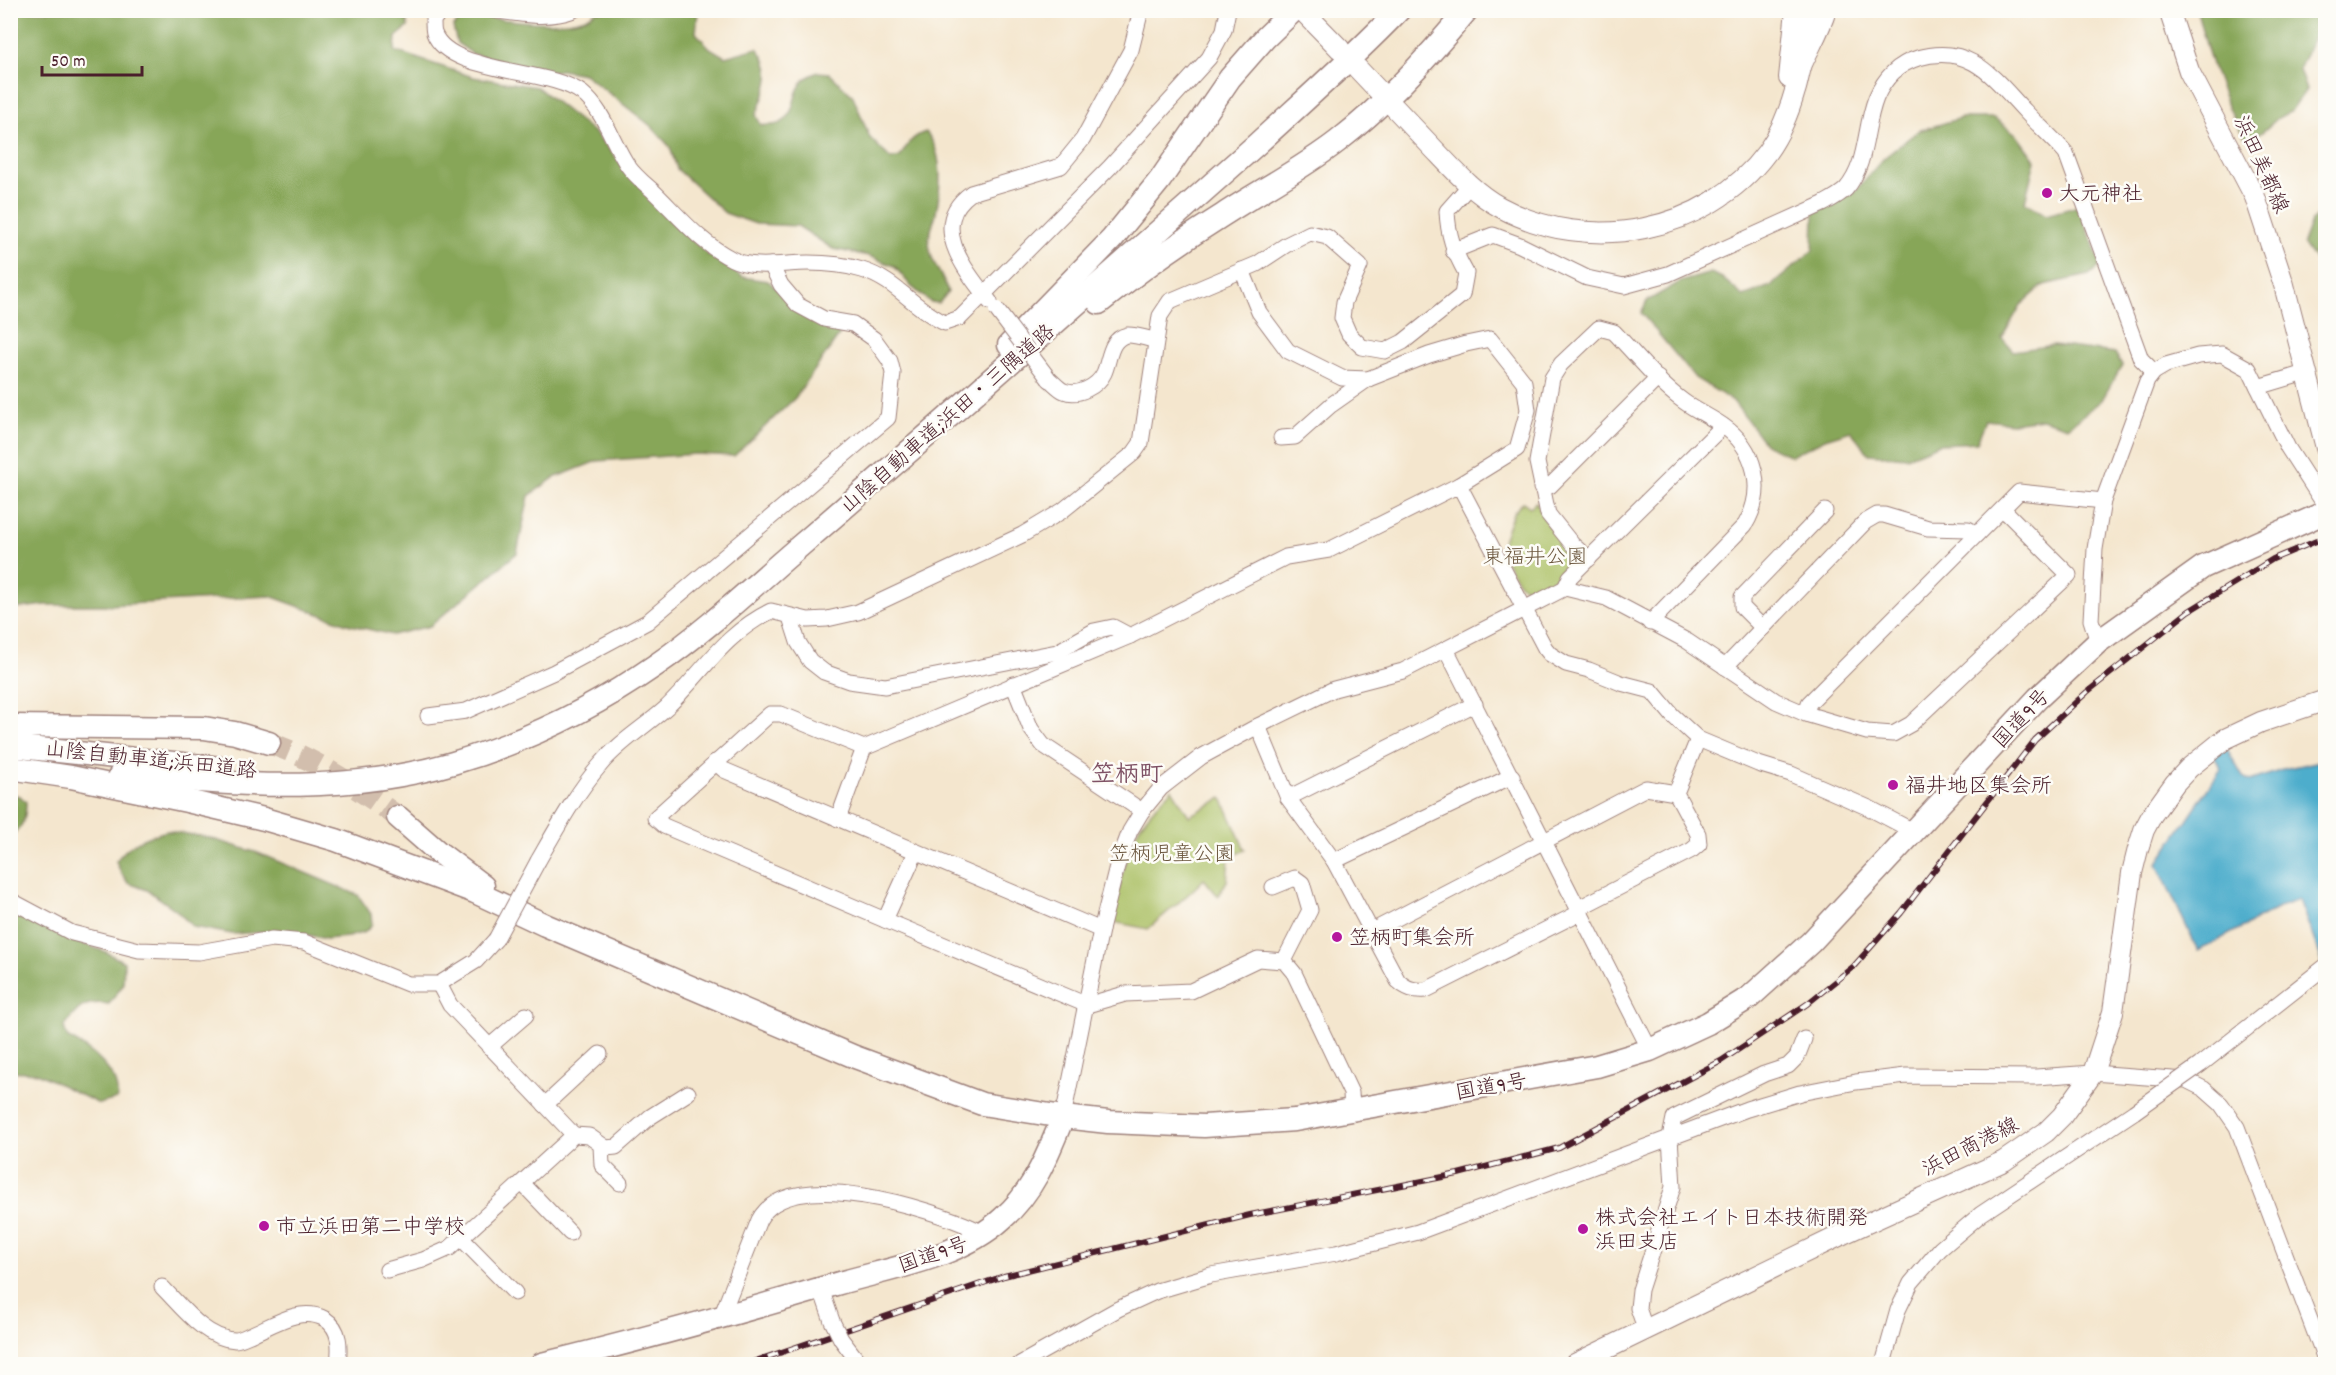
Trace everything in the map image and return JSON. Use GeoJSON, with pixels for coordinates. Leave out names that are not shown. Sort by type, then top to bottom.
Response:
{"type":"FeatureCollection","features":[{"type":"Feature","properties":{"kind":"highway"},"geometry":{"type":"LineString","coordinates":[[885,473],[1112,239],[1160,180],[1230,78],[1294,10]]}},
{"type":"Feature","properties":{"kind":"highway","name":"山陰自動車道;浜田・三隅道路"},"geometry":{"type":"LineString","coordinates":[[292,779],[452,763],[522,738],[573,715],[656,665],[696,635],[1020,354],[1284,119],[1399,10]]}},
{"type":"Feature","properties":{"kind":"highway"},"geometry":{"type":"LineString","coordinates":[[1020,354],[1073,324],[1142,268],[1320,154],[1387,100],[1467,10]]}},
{"type":"Feature","properties":{"kind":"highway","name":"国道9号"},"geometry":{"type":"LineString","coordinates":[[542,1365],[821,1289],[945,1253],[973,1241],[1003,1218],[1027,1193],[1046,1160],[1063,1117],[1204,1126],[1295,1120],[1597,1066],[1650,1050],[1708,1023],[1750,997],[1811,942],[2038,698],[2098,642],[2203,567],[2325,512]]}},
{"type":"Feature","properties":{"kind":"highway"},"geometry":{"type":"LineString","coordinates":[[10,726],[204,728],[269,743]]}},
{"type":"Feature","properties":{"kind":"highway","name":"山陰自動車道;浜田道路"},"geometry":{"type":"LineString","coordinates":[[10,746],[231,769],[292,779]]}},
{"type":"Feature","properties":{"kind":"highway"},"geometry":{"type":"LineString","coordinates":[[10,767],[71,777],[274,822],[407,865],[475,892],[545,925],[855,1057],[929,1086],[982,1104],[1063,1117]]}},
{"type":"Feature","properties":{"kind":"highway","name":"山陰自動車道;浜田道路"},"geometry":{"type":"LineString","coordinates":[[10,767],[220,783],[292,779]]}},
{"type":"Feature","properties":{"kind":"highway"},"geometry":{"type":"LineString","coordinates":[[398,817],[470,877],[545,925]]}},
{"type":"Feature","properties":{"kind":"main road"},"geometry":{"type":"LineString","coordinates":[[1302,10],[1340,49]]}},
{"type":"Feature","properties":{"kind":"main road"},"geometry":{"type":"LineString","coordinates":[[1783,125],[1796,10]]}},
{"type":"Feature","properties":{"kind":"main road"},"geometry":{"type":"LineString","coordinates":[[1357,68],[1470,185],[1500,207],[1535,222],[1565,231],[1596,233],[1630,231],[1663,225],[1695,212],[1724,193],[1766,153],[1783,125],[1802,65],[1818,34],[1826,10]]}},
{"type":"Feature","properties":{"kind":"main road","name":"浜田美都線"},"geometry":{"type":"LineString","coordinates":[[2169,10],[2189,71],[2255,197],[2284,285],[2325,448]]}},
{"type":"Feature","properties":{"kind":"main road","name":"浜田商港線"},"geometry":{"type":"LineString","coordinates":[[1575,1365],[1843,1234],[2004,1161],[2046,1132],[2062,1116],[2093,1073],[2113,1012],[2132,873],[2138,849],[2152,815],[2189,768],[2225,739],[2261,722],[2325,700]]}},
{"type":"Feature","properties":{"kind":"street"},"geometry":{"type":"LineString","coordinates":[[442,10],[433,20],[434,33],[450,51],[469,61],[565,85],[581,93],[600,114],[627,165],[637,178],[698,237],[735,261],[771,265],[809,263],[861,269],[882,277],[933,318],[945,323],[960,318],[984,294],[1110,167],[1209,58],[1224,30],[1228,10]]}},
{"type":"Feature","properties":{"kind":"street"},"geometry":{"type":"LineString","coordinates":[[491,10],[544,16],[562,15],[574,10]]}},
{"type":"Feature","properties":{"kind":"street"},"geometry":{"type":"LineString","coordinates":[[1141,10],[1131,51],[1083,139],[1061,166],[971,193],[959,202],[952,224],[951,240],[965,270],[1049,380],[1065,392],[1081,392],[1096,384],[1104,373],[1108,354],[1118,340],[1128,335],[1155,340]]}},
{"type":"Feature","properties":{"kind":"street"},"geometry":{"type":"LineString","coordinates":[[1802,65],[1810,10]]}},
{"type":"Feature","properties":{"kind":"street"},"geometry":{"type":"LineString","coordinates":[[1454,251],[1493,235],[1529,249],[1587,278],[1624,286],[1668,274],[1823,204],[1845,190],[1862,162],[1876,99],[1887,80],[1893,72],[1912,60],[1944,53],[1963,57],[1988,71],[2066,153],[2141,359],[2154,372]]}},
{"type":"Feature","properties":{"kind":"street"},"geometry":{"type":"LineString","coordinates":[[10,900],[72,933],[139,950],[199,952],[272,939],[304,942],[408,984],[439,984],[476,961],[496,939],[538,861],[600,764],[623,741],[666,707],[731,636],[756,618],[771,611],[808,620],[827,619],[858,612],[1022,535],[1062,511],[1134,453],[1141,443],[1155,340],[1160,316],[1170,301],[1257,264],[1310,233],[1327,237],[1360,266],[1344,302],[1342,318],[1349,334],[1362,347],[1385,351],[1403,342],[1462,295],[1466,273],[1454,251],[1448,230],[1447,212],[1470,185]]}},
{"type":"Feature","properties":{"kind":"street"},"geometry":{"type":"LineString","coordinates":[[428,716],[466,711],[554,672],[647,622],[888,418],[892,373],[890,361],[874,339],[853,324],[824,319],[798,305],[781,285],[771,265]]}},
{"type":"Feature","properties":{"kind":"street"},"geometry":{"type":"LineString","coordinates":[[1242,270],[1259,312],[1288,351],[1342,378],[1368,379]]}},
{"type":"Feature","properties":{"kind":"street"},"geometry":{"type":"LineString","coordinates":[[1589,559],[1572,544],[1548,514],[1537,462],[1552,378],[1561,364],[1599,328],[1614,332],[1682,400],[1735,435],[1751,458],[1757,482],[1754,506],[1744,525],[1650,623]]}},
{"type":"Feature","properties":{"kind":"street"},"geometry":{"type":"LineString","coordinates":[[1281,438],[1295,437],[1331,405],[1368,379],[1429,355],[1466,344],[1490,339],[1524,381],[1528,410],[1517,449],[1459,485],[1329,550],[1286,557],[1130,636],[864,748],[775,712],[766,717],[715,762],[655,818],[664,826],[1087,1005],[1125,994],[1191,991],[1257,959],[1284,961],[1294,973],[1351,1093],[1352,1111]]}},
{"type":"Feature","properties":{"kind":"street"},"geometry":{"type":"LineString","coordinates":[[2098,642],[2091,620],[2096,549],[2103,501],[2147,381],[2154,372],[2175,361],[2222,354],[2249,369],[2288,448],[2325,507]]}},
{"type":"Feature","properties":{"kind":"street"},"geometry":{"type":"LineString","coordinates":[[2258,387],[2305,373]]}},
{"type":"Feature","properties":{"kind":"street"},"geometry":{"type":"LineString","coordinates":[[1541,489],[1550,486],[1658,378]]}},
{"type":"Feature","properties":{"kind":"street"},"geometry":{"type":"LineString","coordinates":[[1063,1117],[1101,930],[1122,851],[1142,811],[1161,788],[1186,767],[1258,726],[1334,689],[1391,675],[1565,588],[1570,577],[1723,426]]}},
{"type":"Feature","properties":{"kind":"street"},"geometry":{"type":"LineString","coordinates":[[1459,485],[1550,654],[1566,664],[1589,670],[1621,683],[1653,691],[1672,715],[1698,739],[1758,764],[1801,778],[1869,808],[1913,831]]}},
{"type":"Feature","properties":{"kind":"street"},"geometry":{"type":"LineString","coordinates":[[1806,714],[1809,703],[2019,492],[2103,501]]}},
{"type":"Feature","properties":{"kind":"street"},"geometry":{"type":"LineString","coordinates":[[1565,588],[1606,598],[1688,641],[1776,701],[1806,714],[1867,732],[1893,734],[1911,724],[2069,575],[2003,509]]}},
{"type":"Feature","properties":{"kind":"street"},"geometry":{"type":"LineString","coordinates":[[1762,628],[1742,607],[1742,597],[1826,511]]}},
{"type":"Feature","properties":{"kind":"street"},"geometry":{"type":"LineString","coordinates":[[1725,667],[1865,522],[1877,515],[1928,528],[1968,530],[1977,534]]}},
{"type":"Feature","properties":{"kind":"street"},"geometry":{"type":"LineString","coordinates":[[790,617],[798,642],[810,661],[824,672],[867,685],[885,686],[1046,655],[1057,652],[1094,631],[1113,627],[1130,636]]}},
{"type":"Feature","properties":{"kind":"street"},"geometry":{"type":"LineString","coordinates":[[1446,649],[1650,1050]]}},
{"type":"Feature","properties":{"kind":"street"},"geometry":{"type":"LineString","coordinates":[[1012,684],[1031,729],[1043,745],[1142,811]]}},
{"type":"Feature","properties":{"kind":"street"},"geometry":{"type":"LineString","coordinates":[[1288,798],[1475,704]]}},
{"type":"Feature","properties":{"kind":"street"},"geometry":{"type":"LineString","coordinates":[[1258,726],[1288,798],[1334,861],[1398,981],[1410,989],[1426,990],[1697,848],[1698,834],[1676,793]]}},
{"type":"Feature","properties":{"kind":"street"},"geometry":{"type":"LineString","coordinates":[[1676,793],[1698,739]]}},
{"type":"Feature","properties":{"kind":"street"},"geometry":{"type":"LineString","coordinates":[[838,819],[864,748]]}},
{"type":"Feature","properties":{"kind":"street"},"geometry":{"type":"LineString","coordinates":[[715,762],[724,770],[1101,930]]}},
{"type":"Feature","properties":{"kind":"street"},"geometry":{"type":"LineString","coordinates":[[1334,861],[1512,776]]}},
{"type":"Feature","properties":{"kind":"street"},"geometry":{"type":"LineString","coordinates":[[1372,931],[1646,788],[1676,793]]}},
{"type":"Feature","properties":{"kind":"street"},"geometry":{"type":"LineString","coordinates":[[885,920],[915,852]]}},
{"type":"Feature","properties":{"kind":"street"},"geometry":{"type":"LineString","coordinates":[[1273,886],[1295,878],[1302,883],[1310,910],[1284,961]]}},
{"type":"Feature","properties":{"kind":"street"},"geometry":{"type":"LineString","coordinates":[[1883,1365],[1898,1310],[1911,1283],[1940,1249],[1981,1214],[2200,1065],[2325,966]]}},
{"type":"Feature","properties":{"kind":"street"},"geometry":{"type":"LineString","coordinates":[[439,984],[450,1005],[574,1135],[589,1136],[606,1148],[616,1147],[650,1117],[688,1093]]}},
{"type":"Feature","properties":{"kind":"street"},"geometry":{"type":"LineString","coordinates":[[489,1047],[526,1015]]}},
{"type":"Feature","properties":{"kind":"street"},"geometry":{"type":"LineString","coordinates":[[1646,1331],[1638,1308],[1640,1290],[1673,1187],[1670,1137],[1674,1118],[1764,1074],[1788,1066],[1797,1057],[1804,1039]]}},
{"type":"Feature","properties":{"kind":"street"},"geometry":{"type":"LineString","coordinates":[[545,1105],[600,1054]]}},
{"type":"Feature","properties":{"kind":"street"},"geometry":{"type":"LineString","coordinates":[[1020,1365],[1118,1309],[1156,1291],[1211,1275],[1336,1253],[1418,1232],[1670,1137],[1747,1109],[1800,1093],[1856,1082],[1906,1076],[2036,1077],[2093,1073],[2186,1080],[2204,1089],[2221,1104],[2237,1127],[2325,1362]]}},
{"type":"Feature","properties":{"kind":"street"},"geometry":{"type":"LineString","coordinates":[[387,1270],[438,1255],[462,1238],[574,1135]]}},
{"type":"Feature","properties":{"kind":"street"},"geometry":{"type":"LineString","coordinates":[[601,1146],[603,1165],[620,1183]]}},
{"type":"Feature","properties":{"kind":"street"},"geometry":{"type":"LineString","coordinates":[[522,1183],[570,1233]]}},
{"type":"Feature","properties":{"kind":"street"},"geometry":{"type":"LineString","coordinates":[[721,1317],[759,1220],[767,1208],[779,1201],[823,1193],[872,1196],[950,1218],[975,1229]]}},
{"type":"Feature","properties":{"kind":"street"},"geometry":{"type":"LineString","coordinates":[[462,1238],[515,1293]]}},
{"type":"Feature","properties":{"kind":"street"},"geometry":{"type":"LineString","coordinates":[[162,1287],[216,1336],[237,1340],[298,1314],[316,1314],[329,1322],[337,1332],[340,1349],[338,1365]]}},
{"type":"Feature","properties":{"kind":"street"},"geometry":{"type":"LineString","coordinates":[[821,1289],[841,1339],[860,1365]]}},
{"type":"Feature","properties":{"kind":"green space"},"geometry":{"type":"Polygon","coordinates":[[[11,11],[405,11],[408,27],[396,37],[395,51],[473,77],[537,87],[596,134],[664,214],[707,254],[742,277],[768,281],[820,324],[835,325],[840,334],[795,398],[734,456],[696,454],[597,461],[554,478],[529,496],[517,553],[430,626],[392,635],[347,624],[270,596],[109,605],[46,605],[11,609],[11,11]]]}},
{"type":"Feature","properties":{"kind":"green space"},"geometry":{"type":"Polygon","coordinates":[[[596,11],[698,11],[696,33],[710,48],[725,57],[757,48],[767,64],[768,73],[766,89],[756,115],[761,125],[783,122],[792,110],[800,86],[805,79],[818,72],[829,73],[853,96],[870,138],[891,159],[900,157],[913,139],[926,132],[936,150],[940,171],[938,203],[929,240],[933,260],[948,292],[939,303],[930,302],[911,286],[894,266],[869,256],[833,249],[798,226],[756,224],[725,213],[677,169],[670,147],[651,126],[584,74],[561,70],[548,72],[473,54],[457,43],[453,27],[464,16],[553,23],[586,18],[596,11]]]}},
{"type":"Feature","properties":{"kind":"green space"},"geometry":{"type":"Polygon","coordinates":[[[2197,11],[2315,11],[2315,33],[2299,70],[2306,90],[2291,111],[2278,118],[2261,133],[2245,137],[2228,107],[2216,76],[2197,11]]]}},
{"type":"Feature","properties":{"kind":"green space"},"geometry":{"type":"Polygon","coordinates":[[[1961,118],[1994,118],[2016,134],[2035,160],[2025,202],[2046,215],[2079,206],[2101,265],[2089,275],[2044,285],[2021,305],[2002,338],[2013,351],[2054,345],[2115,353],[2122,365],[2102,400],[2068,427],[2042,419],[2012,423],[1986,420],[1977,442],[1939,444],[1907,457],[1869,454],[1851,431],[1825,439],[1791,456],[1766,445],[1733,401],[1695,378],[1641,313],[1647,301],[1680,282],[1711,273],[1722,278],[1743,296],[1771,286],[1813,250],[1814,212],[1856,190],[1884,158],[1918,131],[1961,118]]]}},
{"type":"Feature","properties":{"kind":"green space"},"geometry":{"type":"Polygon","coordinates":[[[2325,209],[2325,276],[2303,243],[2311,221],[2325,209]]]}},
{"type":"Feature","properties":{"kind":"green space","name":"東福井公園"},"geometry":{"type":"Polygon","coordinates":[[[1523,502],[1530,507],[1536,502],[1550,529],[1574,557],[1540,589],[1525,588],[1517,580],[1500,549],[1513,513],[1523,502]]]}},
{"type":"Feature","properties":{"kind":"green space","name":"笠柄児童公園"},"geometry":{"type":"Polygon","coordinates":[[[1172,789],[1189,816],[1222,798],[1245,850],[1229,858],[1227,881],[1218,896],[1204,879],[1148,929],[1113,922],[1129,850],[1146,818],[1172,789]]]}},
{"type":"Feature","properties":{"kind":"green space"},"geometry":{"type":"Polygon","coordinates":[[[10,794],[20,796],[26,802],[23,821],[19,829],[11,835],[10,794]]]}},
{"type":"Feature","properties":{"kind":"green space"},"geometry":{"type":"Polygon","coordinates":[[[167,831],[206,837],[258,853],[358,895],[371,914],[372,925],[365,932],[348,937],[326,939],[309,935],[265,932],[232,934],[193,927],[176,910],[147,890],[128,883],[116,861],[138,841],[167,831]]]}},
{"type":"Feature","properties":{"kind":"green space"},"geometry":{"type":"Polygon","coordinates":[[[10,913],[69,939],[106,952],[124,962],[123,985],[109,1004],[82,1007],[64,1027],[67,1037],[93,1054],[108,1070],[114,1079],[117,1099],[99,1104],[37,1073],[11,1071],[10,913]]]}},
{"type":"Feature","properties":{"kind":"water"},"geometry":{"type":"Polygon","coordinates":[[[2227,749],[2243,777],[2250,781],[2288,768],[2325,760],[2325,969],[2299,900],[2284,905],[2198,951],[2157,864],[2221,769],[2214,756],[2227,749]]]}},
{"type":"Feature","properties":{"kind":"tunnel"},"geometry":{"type":"LineString","coordinates":[[269,743],[320,766],[398,817]]}},
{"type":"Feature","properties":{"kind":"railway"},"geometry":{"type":"LineString","coordinates":[[747,1364],[1004,1276],[1250,1215],[1458,1174],[1559,1148],[1721,1061],[1807,1004],[1854,966],[1901,913],[2035,740],[2087,692],[2189,611],[2273,559],[2326,537]]}},
{"type":"Feature","properties":{"kind":"place","name":"大元神社"},"geometry":{"type":"Point","coordinates":[2047,193]}},
{"type":"Feature","properties":{"kind":"place","name":"福井地区集会所"},"geometry":{"type":"Point","coordinates":[1893,785]}},
{"type":"Feature","properties":{"kind":"place","name":"笠柄町集会所"},"geometry":{"type":"Point","coordinates":[1337,937]}},
{"type":"Feature","properties":{"kind":"place","name":"市立浜田第二中学校"},"geometry":{"type":"Point","coordinates":[264,1226]}},
{"type":"Feature","properties":{"kind":"place","name":"株式会社エイト日本技術開発 浜田支店"},"geometry":{"type":"Point","coordinates":[1583,1229]}},
{"type":"Feature","properties":{"kind":"district","name":"笠柄町"},"geometry":{"type":"Point","coordinates":[1127,773]}}]}
